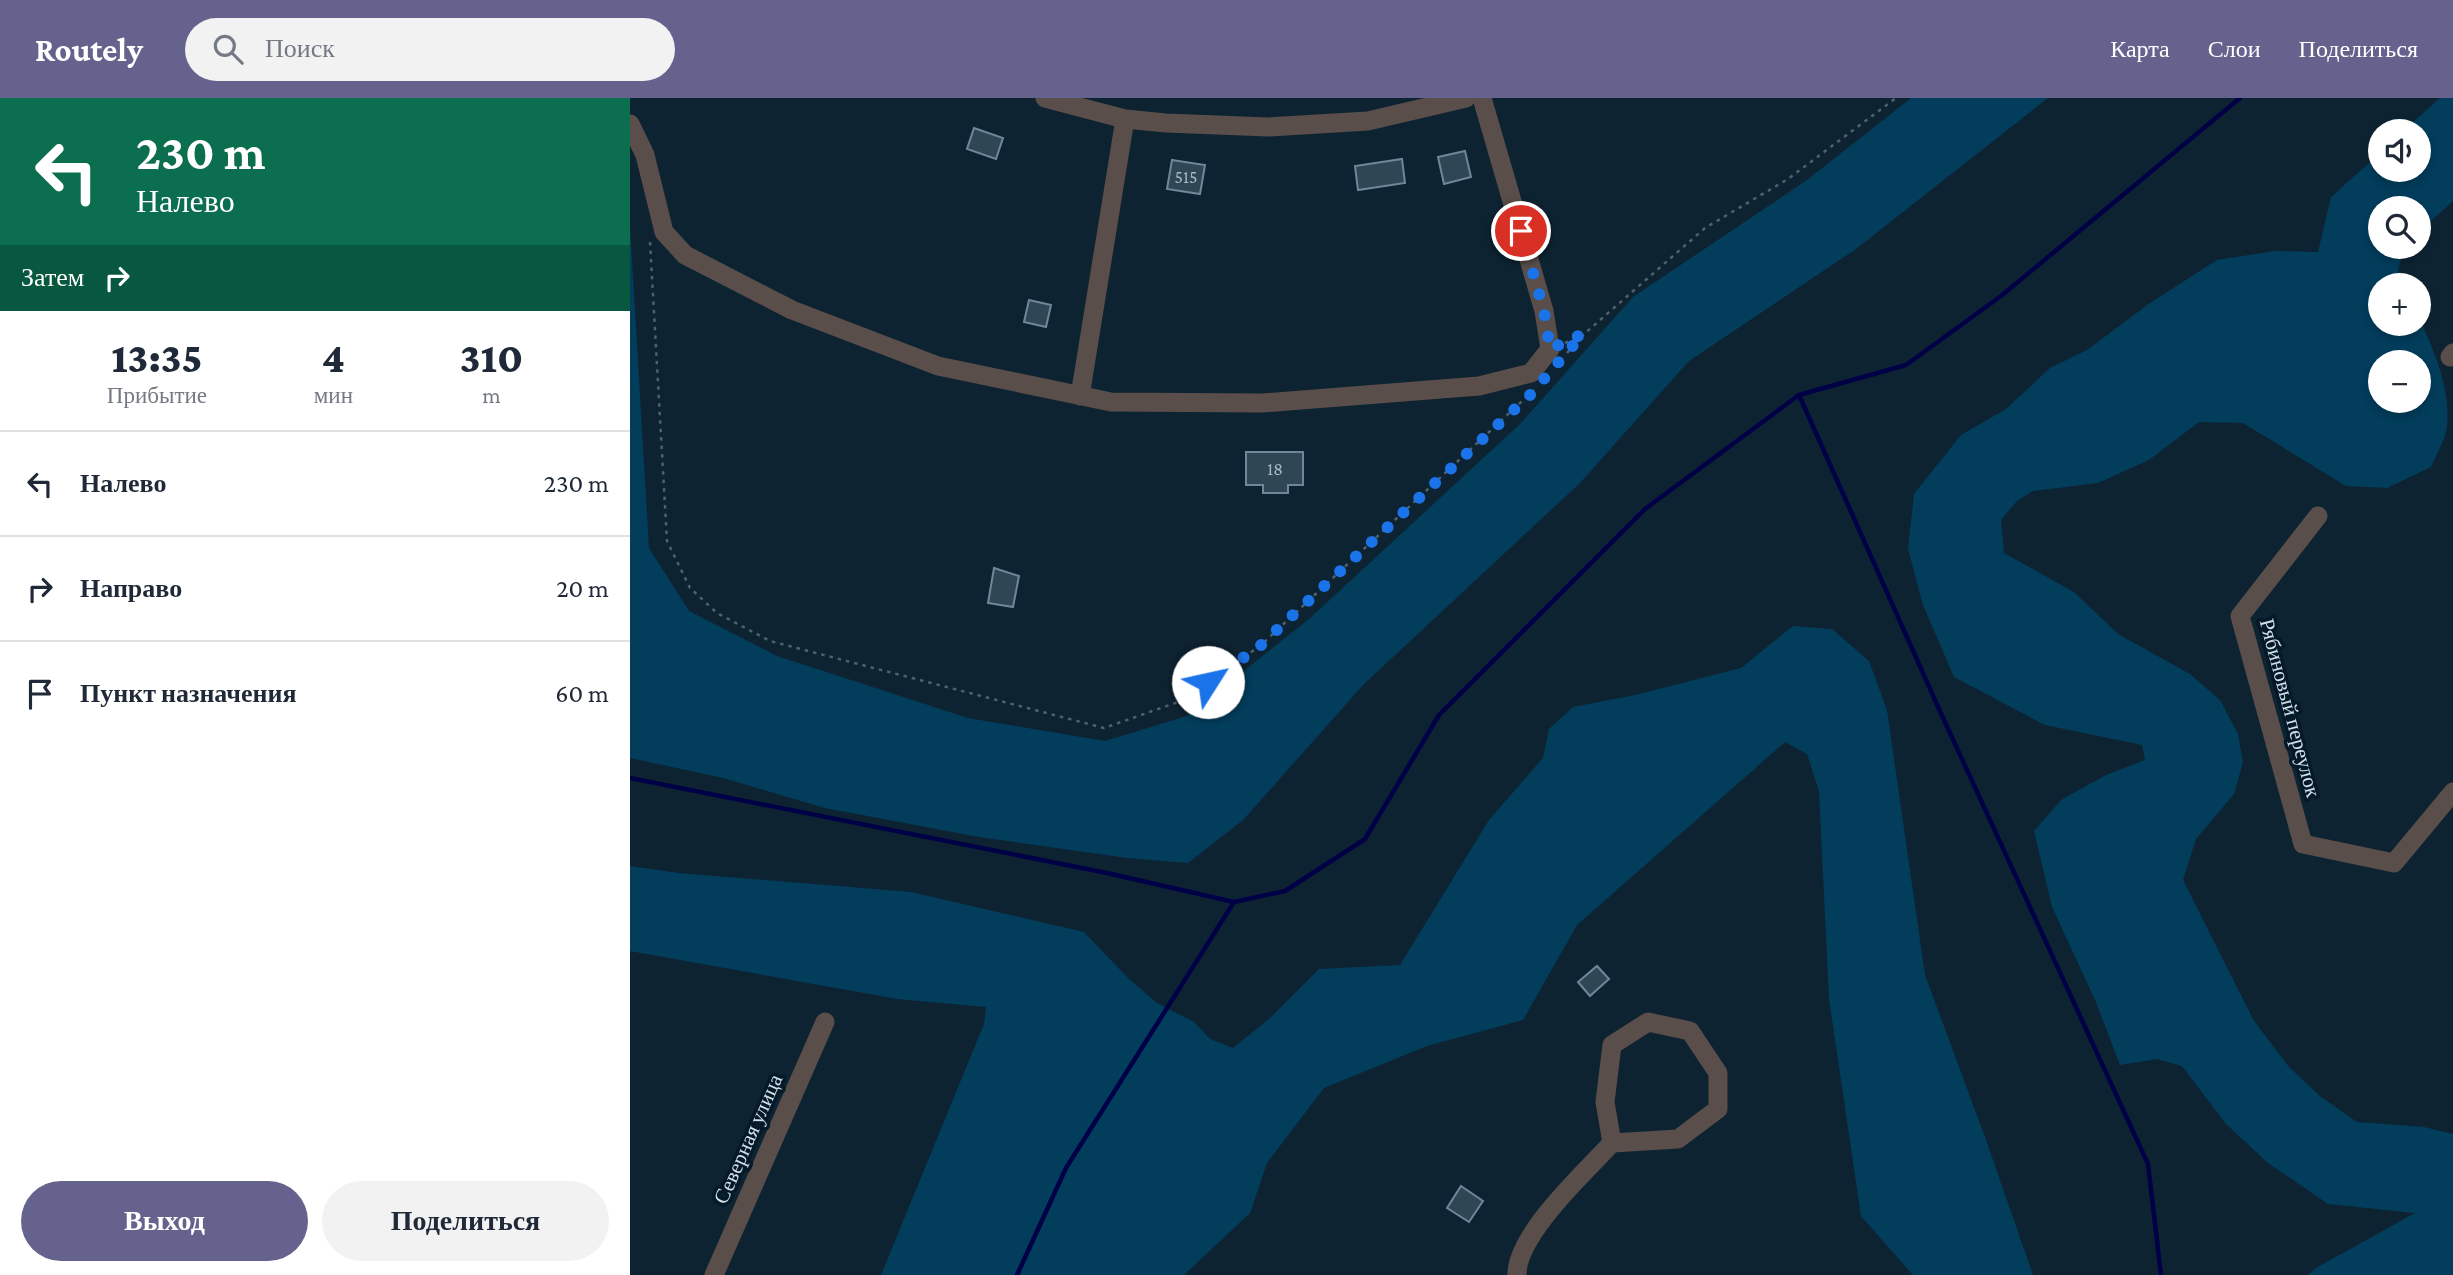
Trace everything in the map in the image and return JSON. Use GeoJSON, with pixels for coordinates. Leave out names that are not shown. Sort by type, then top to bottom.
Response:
{"type":"FeatureCollection","features":[{"type":"Feature","properties":{"kind":"street"},"geometry":{"type":"LineString","coordinates":[[1045,98],[1125,120],[1268,127],[1368,121],[1466,98]]}},
{"type":"Feature","properties":{"kind":"street"},"geometry":{"type":"LineString","coordinates":[[630,124],[645,155],[664,232],[685,255],[792,310],[937,366],[1080,396],[1111,402],[1263,403],[1479,386],[1531,373],[1558,352],[1482,98]]}},
{"type":"Feature","properties":{"kind":"street"},"geometry":{"type":"LineString","coordinates":[[1080,396],[1125,120]]}},
{"type":"Feature","properties":{"kind":"street","name":"Рябиновый переулок"},"geometry":{"type":"LineString","coordinates":[[2318,516],[2241,616],[2303,844],[2394,863],[2453,792]]}},
{"type":"Feature","properties":{"kind":"street","name":"Северная улица"},"geometry":{"type":"LineString","coordinates":[[714,1275],[825,1022]]}},
{"type":"Feature","properties":{"kind":"street"},"geometry":{"type":"LineString","coordinates":[[1517,1275],[1517,1262],[1550,1209],[1612,1143],[1678,1139],[1718,1109],[1718,1073],[1690,1031],[1648,1022],[1612,1045],[1605,1102],[1612,1143]]}},
{"type":"Feature","properties":{"kind":"path"},"geometry":{"type":"LineString","coordinates":[[1558,352],[1583,334],[1705,228],[1788,179],[1896,98]]}},
{"type":"Feature","properties":{"kind":"path"},"geometry":{"type":"LineString","coordinates":[[650,238],[667,541],[690,588],[717,613],[770,640],[1104,728],[1181,701],[1260,646],[1539,385]]}},
{"type":"Feature","properties":{"kind":"path"},"geometry":{"type":"LineString","coordinates":[[1558,352],[1583,334]]}},
{"type":"Feature","properties":{"kind":"shaded area"},"geometry":{"type":"Polygon","coordinates":[[[1911,98],[2048,98],[1856,249],[1689,361],[1580,483],[1364,684],[1243,820],[1188,863],[1127,858],[979,837],[825,808],[723,778],[630,758],[630,226],[649,548],[689,611],[777,656],[968,718],[1105,741],[1187,716],[1309,619],[1520,424],[1633,297],[1807,180],[1911,98]]]}},
{"type":"Feature","properties":{"kind":"shaded area"},"geometry":{"type":"Polygon","coordinates":[[[2440,98],[2453,98],[2453,201],[2431,221],[2431,196],[2368,196],[2368,259],[2401,259],[2399,273],[2368,273],[2368,336],[2427,336],[2441,373],[2447,402],[2446,432],[2431,467],[2387,488],[2346,486],[2243,423],[2199,422],[2149,460],[2098,483],[2033,491],[2017,501],[2001,520],[2004,553],[2074,592],[2118,634],[2190,674],[2220,700],[2238,734],[2243,762],[2234,794],[2196,839],[2183,880],[2254,1021],[2289,1067],[2321,1097],[2357,1122],[2424,1127],[2453,1134],[2453,1275],[2308,1275],[2415,1213],[2328,1204],[2268,1163],[2226,1124],[2182,1066],[2157,1059],[2120,1065],[2095,1000],[2052,907],[2034,831],[2061,800],[2106,775],[2145,760],[2142,745],[2045,725],[1954,677],[1923,605],[1908,549],[1914,494],[1961,435],[2006,409],[2050,368],[2087,350],[2150,303],[2217,260],[2275,251],[2318,252],[2331,197],[2368,164],[2368,182],[2431,182],[2431,119],[2416,119],[2440,98]]]}},
{"type":"Feature","properties":{"kind":"shaded area"},"geometry":{"type":"Polygon","coordinates":[[[1793,626],[1832,629],[1869,661],[1887,710],[1925,975],[2033,1275],[1913,1275],[1861,1216],[1829,999],[1819,791],[1807,754],[1785,742],[1577,925],[1523,1020],[1427,1046],[1324,1088],[1267,1163],[1250,1213],[1184,1275],[881,1275],[984,1024],[986,1007],[897,999],[630,951],[630,866],[679,873],[911,892],[1084,932],[1128,978],[1157,1003],[1194,1022],[1210,1039],[1233,1048],[1270,1018],[1319,969],[1400,965],[1489,820],[1543,758],[1549,729],[1573,707],[1635,695],[1741,668],[1793,626]]]}},
{"type":"Feature","properties":{"kind":"building"},"geometry":{"type":"Polygon","coordinates":[[[974,128],[1003,138],[996,159],[967,149],[974,128]]]}},
{"type":"Feature","properties":{"kind":"building"},"geometry":{"type":"Polygon","coordinates":[[[1465,151],[1471,177],[1444,184],[1438,157],[1465,151]]]}},
{"type":"Feature","properties":{"kind":"building"},"geometry":{"type":"Polygon","coordinates":[[[1402,159],[1405,183],[1358,190],[1355,166],[1402,159]]]}},
{"type":"Feature","properties":{"kind":"building"},"geometry":{"type":"Polygon","coordinates":[[[1172,160],[1205,165],[1200,194],[1167,189],[1172,160]]]}},
{"type":"Feature","properties":{"kind":"building"},"geometry":{"type":"Polygon","coordinates":[[[1029,300],[1051,305],[1046,327],[1024,322],[1029,300]]]}},
{"type":"Feature","properties":{"kind":"building"},"geometry":{"type":"Polygon","coordinates":[[[1246,452],[1303,452],[1303,485],[1288,485],[1288,493],[1263,493],[1263,485],[1246,485],[1246,452]]]}},
{"type":"Feature","properties":{"kind":"building"},"geometry":{"type":"Polygon","coordinates":[[[994,568],[1019,576],[1013,607],[988,603],[994,568]]]}},
{"type":"Feature","properties":{"kind":"building"},"geometry":{"type":"Polygon","coordinates":[[[1597,966],[1609,979],[1590,996],[1578,982],[1597,966]]]}},
{"type":"Feature","properties":{"kind":"building"},"geometry":{"type":"Polygon","coordinates":[[[1461,1186],[1483,1201],[1469,1222],[1447,1208],[1461,1186]]]}},
{"type":"Feature","properties":{"kind":"waterway"},"geometry":{"type":"LineString","coordinates":[[1017,1275],[1066,1168],[1234,902],[1285,891],[1365,839],[1439,715],[1645,509],[1799,395],[1906,365],[2001,296],[2240,98]]}},
{"type":"Feature","properties":{"kind":"waterway"},"geometry":{"type":"LineString","coordinates":[[1799,395],[1939,709],[2148,1164],[2161,1275]]}},
{"type":"Feature","properties":{"kind":"waterway"},"geometry":{"type":"LineString","coordinates":[[630,778],[1107,873],[1234,902]]}},
{"type":"Feature","properties":{"kind":"route"},"geometry":{"type":"LineString","coordinates":[[1208,682],[1260,646],[1530,395],[1583,334],[1550,349],[1544,311],[1521,231]]}}]}
